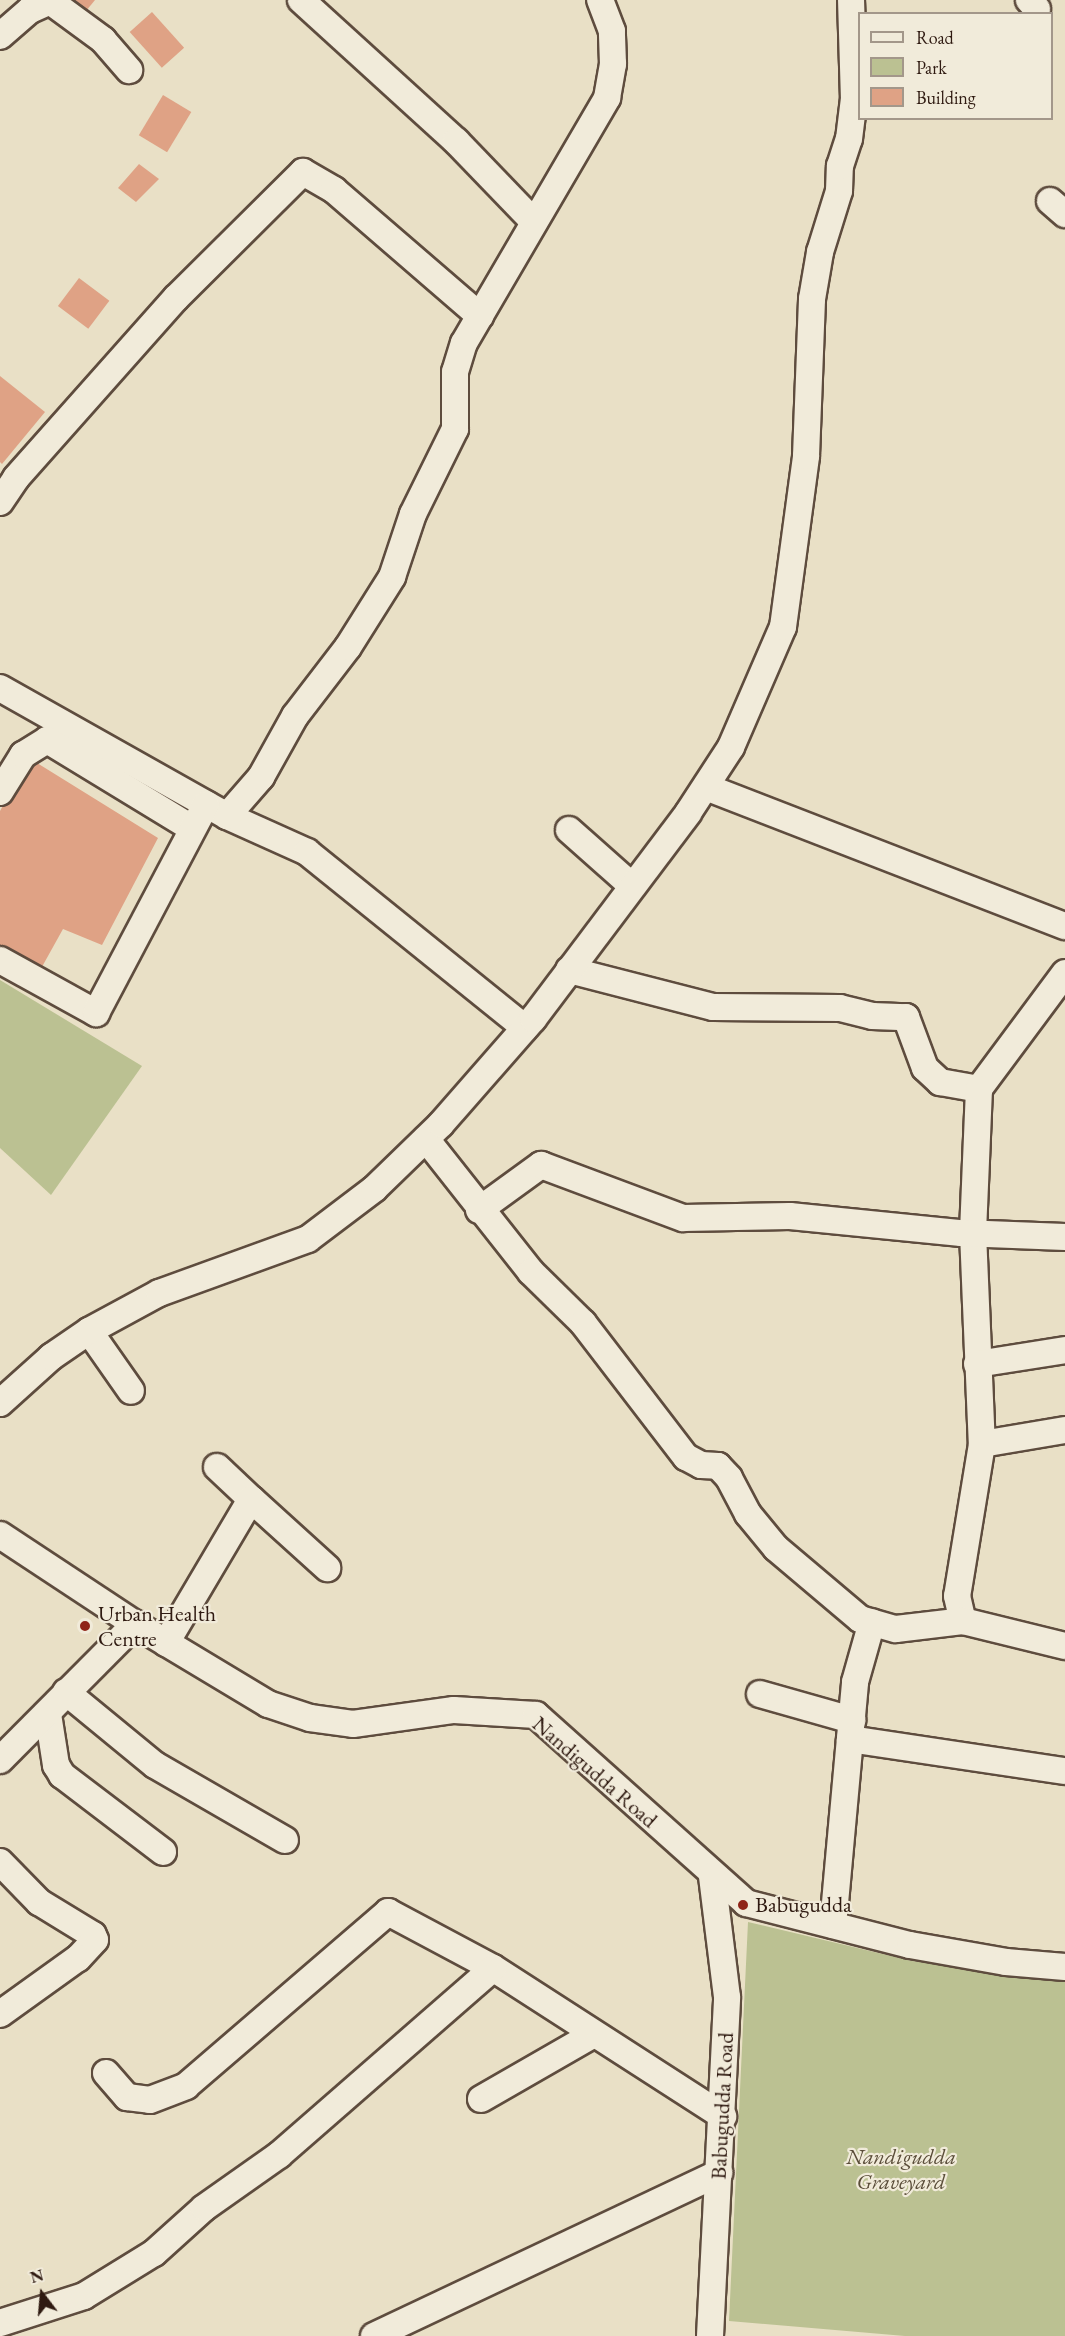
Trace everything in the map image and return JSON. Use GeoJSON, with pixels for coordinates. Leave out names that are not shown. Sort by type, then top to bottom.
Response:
{"type":"FeatureCollection","features":[{"type":"Feature","properties":{"kind":"street"},"geometry":{"type":"LineString","coordinates":[[0,36],[30,10],[51,0],[103,40],[129,70]]}},
{"type":"Feature","properties":{"kind":"street"},"geometry":{"type":"LineString","coordinates":[[302,0],[447,132],[534,222]]}},
{"type":"Feature","properties":{"kind":"street"},"geometry":{"type":"LineString","coordinates":[[0,960],[96,1013],[192,828],[261,777],[290,723],[348,647],[392,577],[413,514],[454,429],[456,372],[465,343],[608,98],[613,49],[609,19],[600,0]]}},
{"type":"Feature","properties":{"kind":"street"},"geometry":{"type":"LineString","coordinates":[[0,1403],[51,1357],[89,1331],[159,1293],[308,1239],[374,1189],[426,1139],[525,1028],[706,786],[741,728],[783,627],[806,456],[812,298],[821,246],[839,191],[840,165],[849,139],[854,100],[851,0]]}},
{"type":"Feature","properties":{"kind":"street"},"geometry":{"type":"LineString","coordinates":[[0,502],[16,478],[176,298],[303,172],[334,190],[480,316]]}},
{"type":"Feature","properties":{"kind":"street"},"geometry":{"type":"LineString","coordinates":[[0,688],[217,810],[307,852],[525,1028]]}},
{"type":"Feature","properties":{"kind":"street"},"geometry":{"type":"LineString","coordinates":[[0,792],[23,755],[47,740],[192,828]]}},
{"type":"Feature","properties":{"kind":"street"},"geometry":{"type":"LineString","coordinates":[[706,786],[1065,926]]}},
{"type":"Feature","properties":{"kind":"street"},"geometry":{"type":"LineString","coordinates":[[569,830],[632,886]]}},
{"type":"Feature","properties":{"kind":"street"},"geometry":{"type":"LineString","coordinates":[[569,970],[713,1007],[840,1008],[872,1016],[906,1017],[924,1068],[940,1082],[979,1089]]}},
{"type":"Feature","properties":{"kind":"street"},"geometry":{"type":"LineString","coordinates":[[963,1621],[957,1596],[981,1444],[973,1233],[979,1089],[1065,973]]}},
{"type":"Feature","properties":{"kind":"street"},"geometry":{"type":"LineString","coordinates":[[426,1139],[479,1210],[531,1272],[583,1323],[686,1457],[700,1465],[718,1466],[748,1514],[776,1548],[850,1611],[872,1622],[896,1629],[963,1621],[1065,1646]]}},
{"type":"Feature","properties":{"kind":"street"},"geometry":{"type":"LineString","coordinates":[[479,1210],[541,1166],[683,1218],[790,1216],[973,1233],[1065,1237]]}},
{"type":"Feature","properties":{"kind":"street"},"geometry":{"type":"LineString","coordinates":[[89,1331],[131,1391]]}},
{"type":"Feature","properties":{"kind":"street"},"geometry":{"type":"LineString","coordinates":[[977,1364],[1065,1350]]}},
{"type":"Feature","properties":{"kind":"street"},"geometry":{"type":"LineString","coordinates":[[981,1444],[1065,1430]]}},
{"type":"Feature","properties":{"kind":"street"},"geometry":{"type":"LineString","coordinates":[[217,1467],[327,1568]]}},
{"type":"Feature","properties":{"kind":"street"},"geometry":{"type":"LineString","coordinates":[[166,1643],[251,1499]]}},
{"type":"Feature","properties":{"kind":"street","name":"Nandigudda Road"},"geometry":{"type":"LineString","coordinates":[[0,1535],[135,1624],[268,1704],[310,1718],[353,1724],[454,1710],[536,1715],[712,1876],[746,1903],[942,1951],[1065,1967]]}},
{"type":"Feature","properties":{"kind":"street"},"geometry":{"type":"LineString","coordinates":[[833,1925],[855,1682],[872,1622]]}},
{"type":"Feature","properties":{"kind":"street"},"geometry":{"type":"LineString","coordinates":[[0,1760],[135,1624]]}},
{"type":"Feature","properties":{"kind":"street"},"geometry":{"type":"LineString","coordinates":[[66,1692],[156,1765],[285,1840]]}},
{"type":"Feature","properties":{"kind":"street"},"geometry":{"type":"LineString","coordinates":[[760,1694],[851,1729],[1065,1771]]}},
{"type":"Feature","properties":{"kind":"street"},"geometry":{"type":"LineString","coordinates":[[48,1714],[57,1764],[62,1775],[163,1852]]}},
{"type":"Feature","properties":{"kind":"street"},"geometry":{"type":"LineString","coordinates":[[0,1862],[39,1902],[93,1935],[95,1940],[78,1958],[0,2014]]}},
{"type":"Feature","properties":{"kind":"street","name":"Babugudda Road"},"geometry":{"type":"LineString","coordinates":[[710,2336],[723,2116],[727,1997],[712,1876]]}},
{"type":"Feature","properties":{"kind":"street"},"geometry":{"type":"LineString","coordinates":[[106,2073],[127,2097],[150,2100],[186,2086],[388,1912],[493,1968],[723,2116]]}},
{"type":"Feature","properties":{"kind":"street"},"geometry":{"type":"LineString","coordinates":[[0,2323],[84,2296],[154,2253],[204,2208],[279,2155],[493,1968]]}},
{"type":"Feature","properties":{"kind":"street"},"geometry":{"type":"LineString","coordinates":[[481,2099],[594,2034]]}},
{"type":"Feature","properties":{"kind":"street"},"geometry":{"type":"LineString","coordinates":[[374,2336],[719,2173]]}},
{"type":"Feature","properties":{"kind":"green space"},"geometry":{"type":"Polygon","coordinates":[[[0,980],[142,1066],[51,1195],[0,1148],[0,980]]]}},
{"type":"Feature","properties":{"kind":"green space","name":"Nandigudda Graveyard"},"geometry":{"type":"Polygon","coordinates":[[[748,1922],[912,1961],[1065,1981],[1065,2336],[905,2336],[729,2321],[748,1922]]]}},
{"type":"Feature","properties":{"kind":"building"},"geometry":{"type":"Polygon","coordinates":[[[73,0],[95,0],[86,11],[73,0]]]}},
{"type":"Feature","properties":{"kind":"building"},"geometry":{"type":"Polygon","coordinates":[[[152,12],[184,48],[162,68],[130,32],[152,12]]]}},
{"type":"Feature","properties":{"kind":"building"},"geometry":{"type":"Polygon","coordinates":[[[163,95],[191,112],[167,152],[139,135],[163,95]]]}},
{"type":"Feature","properties":{"kind":"building"},"geometry":{"type":"Polygon","coordinates":[[[139,164],[159,179],[136,202],[118,188],[139,164]]]}},
{"type":"Feature","properties":{"kind":"building"},"geometry":{"type":"Polygon","coordinates":[[[79,278],[109,301],[88,329],[58,306],[79,278]]]}},
{"type":"Feature","properties":{"kind":"building"},"geometry":{"type":"Polygon","coordinates":[[[0,376],[45,412],[2,464],[0,462],[0,376]]]}},
{"type":"Feature","properties":{"kind":"building"},"geometry":{"type":"Polygon","coordinates":[[[29,758],[158,838],[102,945],[63,929],[38,974],[0,951],[0,811],[29,758]]]}},
{"type":"Feature","properties":{"kind":"place","name":"Urban Health Centre"},"geometry":{"type":"Point","coordinates":[85,1626]}},
{"type":"Feature","properties":{"kind":"place","name":"Babugudda"},"geometry":{"type":"Point","coordinates":[743,1905]}}]}
